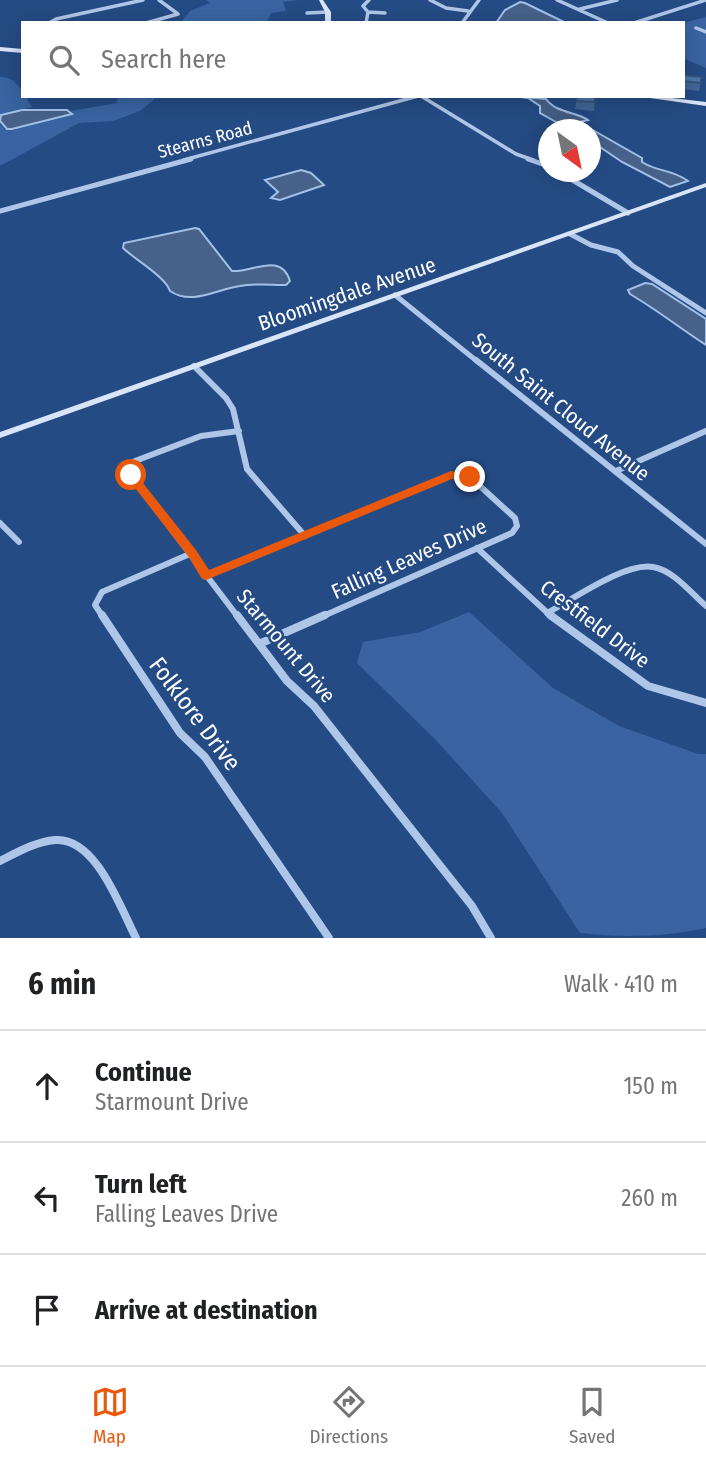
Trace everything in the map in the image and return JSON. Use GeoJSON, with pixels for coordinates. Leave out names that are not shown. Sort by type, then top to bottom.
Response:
{"type":"FeatureCollection","features":[{"type":"Feature","properties":{"kind":"street"},"geometry":{"type":"LineString","coordinates":[[53,21],[143,0]]}},
{"type":"Feature","properties":{"kind":"street"},"geometry":{"type":"LineString","coordinates":[[153,21],[178,14],[159,0]]}},
{"type":"Feature","properties":{"kind":"street"},"geometry":{"type":"LineString","coordinates":[[321,0],[328,12],[328,21]]}},
{"type":"Feature","properties":{"kind":"street"},"geometry":{"type":"LineString","coordinates":[[369,0],[363,6],[368,12],[385,13]]}},
{"type":"Feature","properties":{"kind":"street"},"geometry":{"type":"LineString","coordinates":[[429,0],[446,8],[468,11]]}},
{"type":"Feature","properties":{"kind":"street"},"geometry":{"type":"LineString","coordinates":[[463,21],[478,0]]}},
{"type":"Feature","properties":{"kind":"street"},"geometry":{"type":"LineString","coordinates":[[557,0],[604,21]]}},
{"type":"Feature","properties":{"kind":"street"},"geometry":{"type":"LineString","coordinates":[[578,9],[617,0]]}},
{"type":"Feature","properties":{"kind":"street"},"geometry":{"type":"LineString","coordinates":[[640,21],[706,0]]}},
{"type":"Feature","properties":{"kind":"street"},"geometry":{"type":"LineString","coordinates":[[307,13],[328,12]]}},
{"type":"Feature","properties":{"kind":"street"},"geometry":{"type":"LineString","coordinates":[[366,21],[368,12]]}},
{"type":"Feature","properties":{"kind":"street"},"geometry":{"type":"LineString","coordinates":[[696,28],[706,32]]}},
{"type":"Feature","properties":{"kind":"street"},"geometry":{"type":"LineString","coordinates":[[0,49],[21,51]]}},
{"type":"Feature","properties":{"kind":"street","name":"Stearns Road"},"geometry":{"type":"LineString","coordinates":[[0,211],[412,98]]}},
{"type":"Feature","properties":{"kind":"street"},"geometry":{"type":"LineString","coordinates":[[422,98],[516,153],[538,162]]}},
{"type":"Feature","properties":{"kind":"street"},"geometry":{"type":"LineString","coordinates":[[661,98],[706,102]]}},
{"type":"Feature","properties":{"kind":"street"},"geometry":{"type":"LineString","coordinates":[[679,98],[706,102]]}},
{"type":"Feature","properties":{"kind":"street"},"geometry":{"type":"LineString","coordinates":[[576,182],[628,213]]}},
{"type":"Feature","properties":{"kind":"street","name":"Bloomingdale Avenue"},"geometry":{"type":"LineString","coordinates":[[0,435],[706,187]]}},
{"type":"Feature","properties":{"kind":"street"},"geometry":{"type":"LineString","coordinates":[[570,234],[591,245],[618,252],[633,266],[706,313]]}},
{"type":"Feature","properties":{"kind":"street","name":"South Saint Cloud Avenue"},"geometry":{"type":"LineString","coordinates":[[395,295],[706,544]]}},
{"type":"Feature","properties":{"kind":"street"},"geometry":{"type":"LineString","coordinates":[[194,366],[226,398],[233,410],[247,469],[304,536]]}},
{"type":"Feature","properties":{"kind":"street","name":"Starmount Drive"},"geometry":{"type":"LineString","coordinates":[[239,431],[201,436],[135,461],[129,468],[131,475],[287,681],[314,706],[456,885],[491,938]]}},
{"type":"Feature","properties":{"kind":"street"},"geometry":{"type":"LineString","coordinates":[[615,471],[706,431]]}},
{"type":"Feature","properties":{"kind":"street","name":"Falling Leaves Drive"},"geometry":{"type":"LineString","coordinates":[[206,576],[451,475],[470,477],[514,518],[517,526],[512,533],[259,644]]}},
{"type":"Feature","properties":{"kind":"street"},"geometry":{"type":"LineString","coordinates":[[0,523],[19,542]]}},
{"type":"Feature","properties":{"kind":"street","name":"Crestfield Drive"},"geometry":{"type":"LineString","coordinates":[[477,548],[547,614],[648,686],[706,703]]}},
{"type":"Feature","properties":{"kind":"street","name":"Folklore Drive"},"geometry":{"type":"LineString","coordinates":[[192,553],[102,592],[95,605],[180,733],[205,757],[329,938]]}},
{"type":"Feature","properties":{"kind":"street"},"geometry":{"type":"LineString","coordinates":[[547,614],[634,569],[650,566],[664,572],[706,606]]}},
{"type":"Feature","properties":{"kind":"street"},"geometry":{"type":"LineString","coordinates":[[0,862],[37,844],[55,839],[83,847],[93,859],[136,938]]}},
{"type":"Feature","properties":{"kind":"shaded area"},"geometry":{"type":"Polygon","coordinates":[[[206,0],[299,0],[283,2],[286,11],[271,13],[267,21],[182,21],[190,11],[210,3],[206,0]]]}},
{"type":"Feature","properties":{"kind":"shaded area"},"geometry":{"type":"Polygon","coordinates":[[[520,2],[562,21],[497,21],[505,10],[520,2]]]}},
{"type":"Feature","properties":{"kind":"shaded area"},"geometry":{"type":"Polygon","coordinates":[[[706,17],[706,68],[685,59],[685,22],[706,17]]]}},
{"type":"Feature","properties":{"kind":"shaded area"},"geometry":{"type":"Polygon","coordinates":[[[0,77],[15,83],[21,90],[21,98],[27,98],[32,107],[0,115],[0,77]]]}},
{"type":"Feature","properties":{"kind":"shaded area"},"geometry":{"type":"Polygon","coordinates":[[[118,98],[156,98],[140,111],[113,121],[79,123],[0,166],[0,124],[5,129],[13,130],[73,115],[71,111],[117,103],[118,98]]]}},
{"type":"Feature","properties":{"kind":"shaded area"},"geometry":{"type":"Polygon","coordinates":[[[528,98],[546,99],[561,110],[586,119],[551,119],[540,113],[540,106],[528,98]]]}},
{"type":"Feature","properties":{"kind":"shaded area"},"geometry":{"type":"Polygon","coordinates":[[[22,110],[67,110],[72,114],[12,129],[7,129],[0,121],[1,115],[22,110]]]}},
{"type":"Feature","properties":{"kind":"shaded area"},"geometry":{"type":"Polygon","coordinates":[[[601,135],[642,158],[642,162],[688,181],[670,187],[601,148],[601,135]]]}},
{"type":"Feature","properties":{"kind":"shaded area"},"geometry":{"type":"Polygon","coordinates":[[[301,170],[311,173],[324,185],[280,200],[271,198],[278,192],[265,180],[301,170]]]}},
{"type":"Feature","properties":{"kind":"shaded area"},"geometry":{"type":"Polygon","coordinates":[[[199,229],[232,271],[273,265],[286,272],[290,281],[286,285],[246,285],[187,297],[170,291],[156,274],[123,248],[124,243],[199,229]]]}},
{"type":"Feature","properties":{"kind":"shaded area"},"geometry":{"type":"Polygon","coordinates":[[[645,283],[652,284],[706,319],[706,345],[630,294],[628,290],[645,283]]]}},
{"type":"Feature","properties":{"kind":"shaded area"},"geometry":{"type":"Polygon","coordinates":[[[469,612],[553,688],[619,726],[698,754],[706,754],[706,928],[643,936],[580,933],[502,813],[435,739],[357,663],[363,642],[420,632],[469,612]]]}},
{"type":"Feature","properties":{"kind":"building"},"geometry":{"type":"Polygon","coordinates":[[[685,75],[702,77],[700,83],[685,81],[685,75]]]}},
{"type":"Feature","properties":{"kind":"building"},"geometry":{"type":"Polygon","coordinates":[[[577,98],[595,98],[595,102],[576,101],[577,98]]]}},
{"type":"Feature","properties":{"kind":"route"},"geometry":{"type":"LineString","coordinates":[[131,475],[192,553],[206,576],[451,475],[470,477]]}}]}
